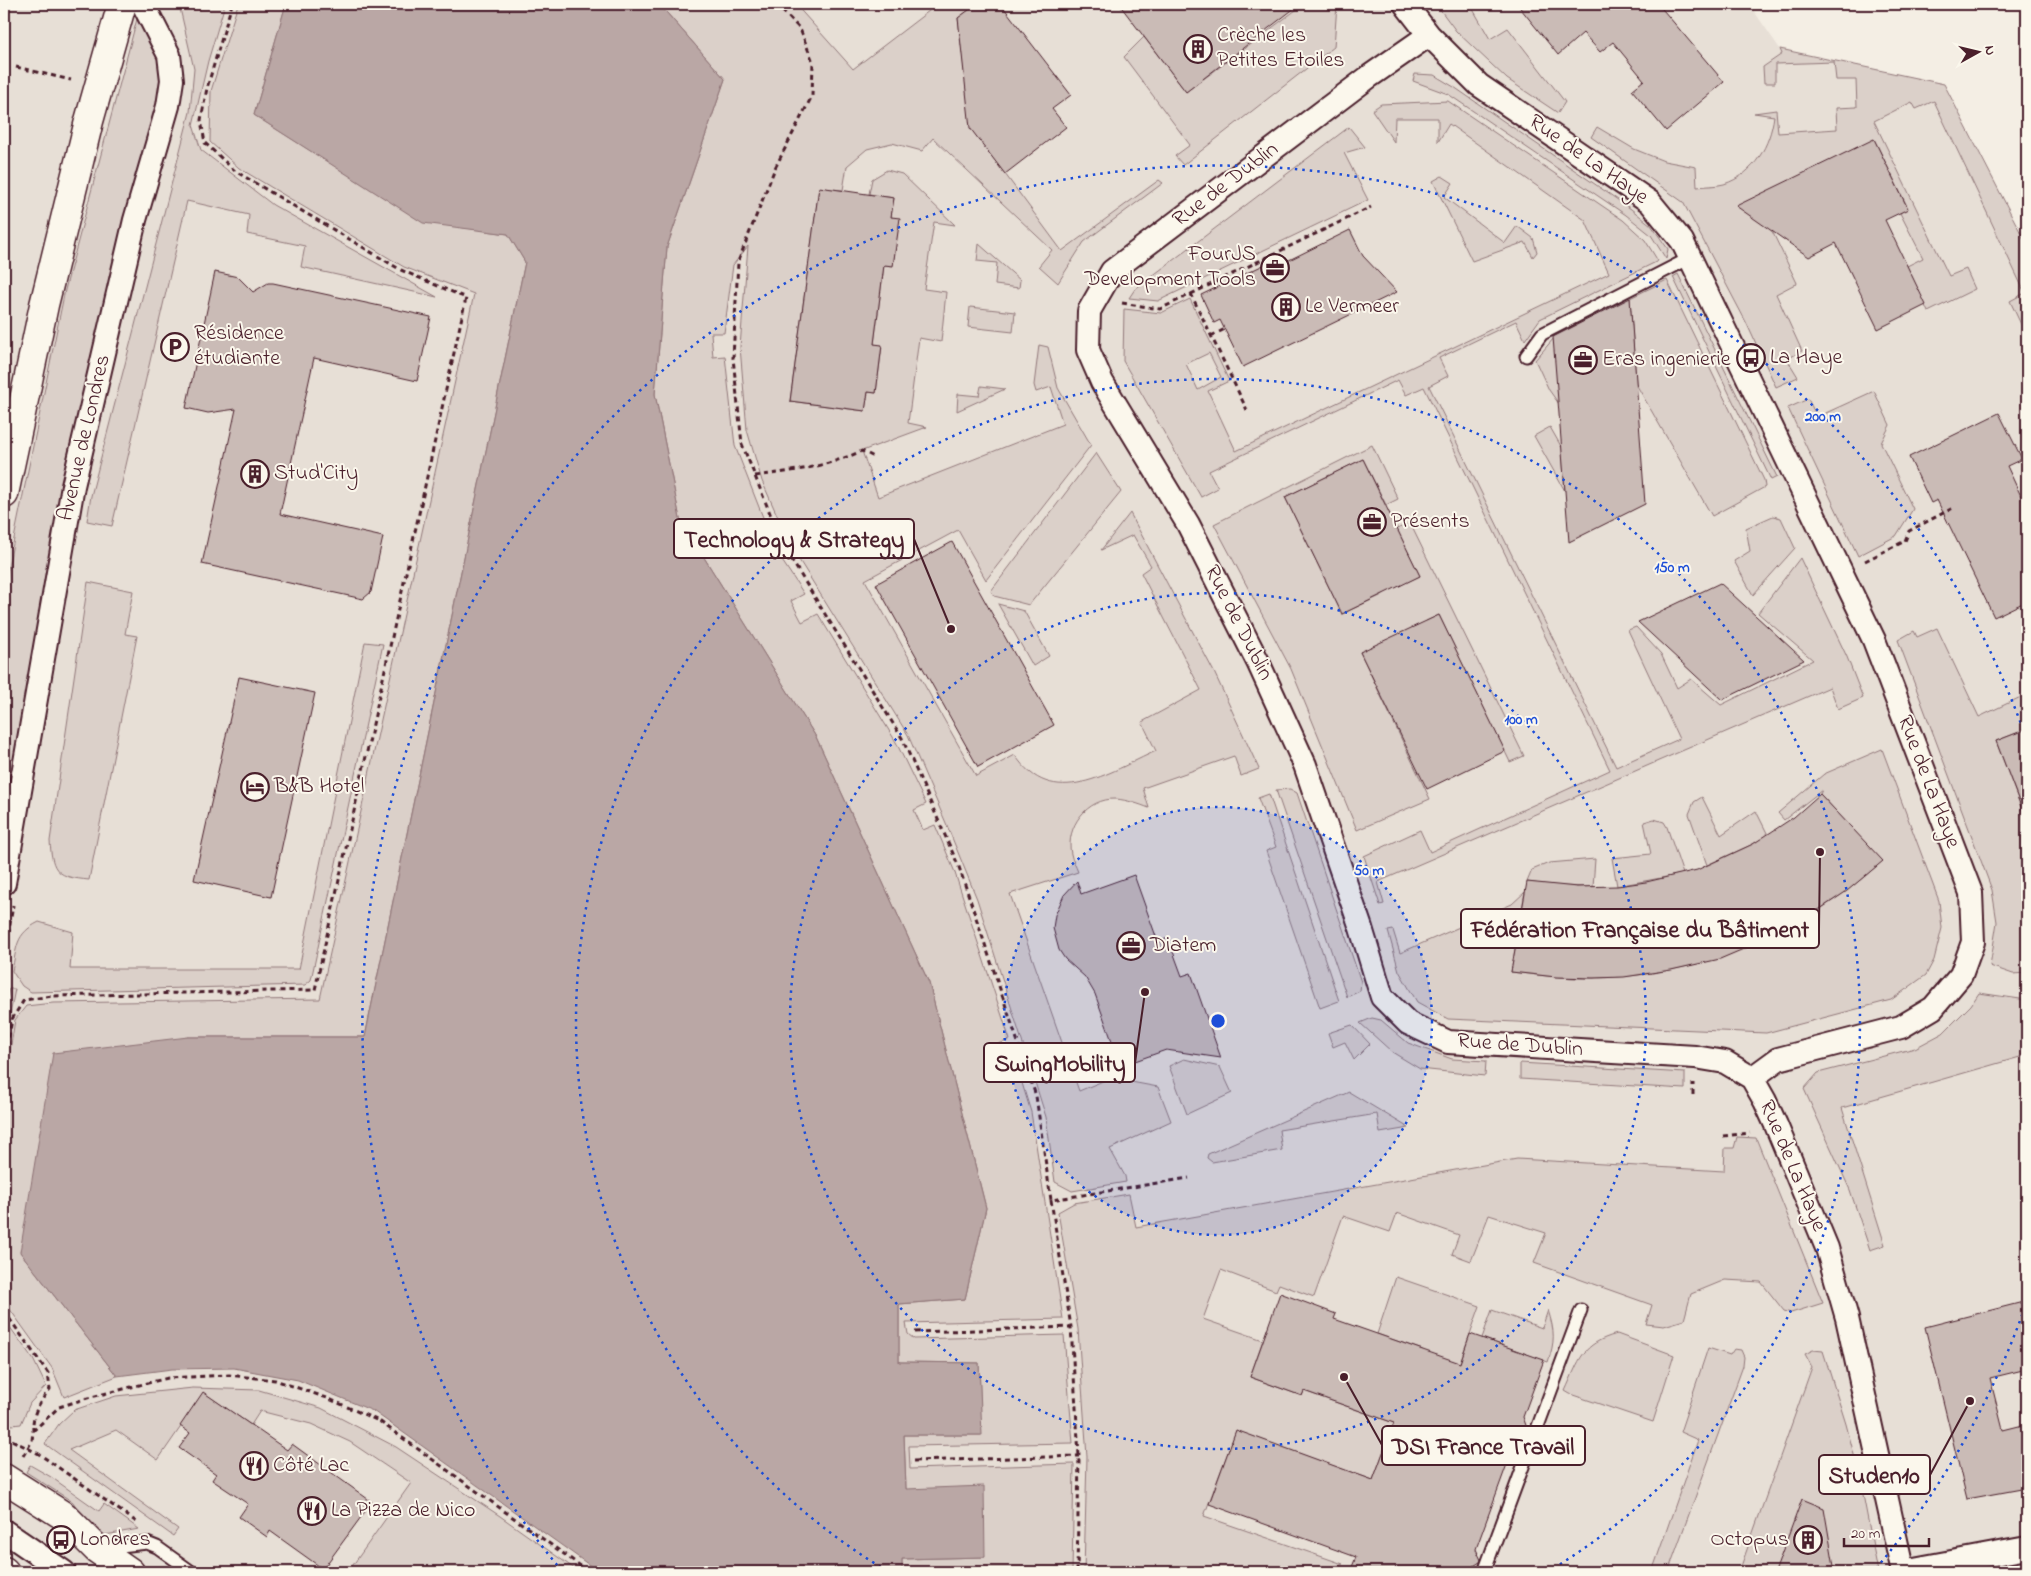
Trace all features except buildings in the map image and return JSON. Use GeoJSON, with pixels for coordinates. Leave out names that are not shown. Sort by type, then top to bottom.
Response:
{"type":"FeatureCollection","features":[{"type":"Feature","properties":{"kind":"street"},"geometry":{"type":"LineString","coordinates":[[4,494],[44,305],[88,121],[122,4]]}},
{"type":"Feature","properties":{"kind":"street","name":"Avenue de Londres"},"geometry":{"type":"LineString","coordinates":[[4,883],[72,486],[135,220],[168,106],[172,80],[169,55],[143,4]]}},
{"type":"Feature","properties":{"kind":"street","name":"Rue de La Haye"},"geometry":{"type":"LineString","coordinates":[[1405,4],[1429,35],[1479,85],[1650,202],[1682,241],[1874,640],[1971,893],[1973,942],[1961,975],[1933,1008],[1901,1027],[1778,1059],[1752,1078],[1765,1101],[1827,1248],[1847,1318],[1903,1572]]}},
{"type":"Feature","properties":{"kind":"street","name":"Rue de Dublin"},"geometry":{"type":"LineString","coordinates":[[1429,35],[1370,76],[1112,271],[1089,310],[1088,350],[1102,382],[1188,524],[1274,696],[1305,765],[1382,997],[1408,1023],[1448,1042],[1694,1057],[1726,1062],[1752,1078]]}},
{"type":"Feature","properties":{"kind":"street"},"geometry":{"type":"LineString","coordinates":[[4,1478],[64,1516],[97,1549],[130,1572]]}},
{"type":"Feature","properties":{"kind":"street"},"geometry":{"type":"LineString","coordinates":[[4,1531],[64,1572]]}},
{"type":"Feature","properties":{"kind":"street"},"geometry":{"type":"LineString","coordinates":[[1903,1572],[2027,1548]]}},
{"type":"Feature","properties":{"kind":"lane"},"geometry":{"type":"LineString","coordinates":[[1526,356],[1542,334],[1690,258]]}},
{"type":"Feature","properties":{"kind":"lane"},"geometry":{"type":"LineString","coordinates":[[1484,1572],[1581,1310]]}},
{"type":"Feature","properties":{"kind":"lane"},"geometry":{"type":"LineString","coordinates":[[97,1549],[137,1542],[147,1543],[157,1547],[192,1572]]}},
{"type":"Feature","properties":{"kind":"path"},"geometry":{"type":"LineString","coordinates":[[4,1064],[12,1019],[24,1000],[53,996],[315,990],[466,298],[401,270],[376,256],[235,171],[206,142],[201,120],[207,88],[232,4]]}},
{"type":"Feature","properties":{"kind":"path"},"geometry":{"type":"LineString","coordinates":[[776,4],[800,29],[813,62],[812,96],[775,168],[738,262],[733,358],[742,444],[784,548],[902,738],[959,867],[1036,1096],[1071,1327],[1079,1456],[1077,1572]]}},
{"type":"Feature","properties":{"kind":"path"},"geometry":{"type":"LineString","coordinates":[[16,67],[74,81]]}},
{"type":"Feature","properties":{"kind":"path"},"geometry":{"type":"LineString","coordinates":[[1116,303],[1160,309],[1371,207]]}},
{"type":"Feature","properties":{"kind":"path"},"geometry":{"type":"LineString","coordinates":[[1191,294],[1247,410]]}},
{"type":"Feature","properties":{"kind":"path"},"geometry":{"type":"LineString","coordinates":[[1211,336],[1225,330]]}},
{"type":"Feature","properties":{"kind":"path"},"geometry":{"type":"LineString","coordinates":[[755,476],[817,467],[862,451],[874,457]]}},
{"type":"Feature","properties":{"kind":"path"},"geometry":{"type":"LineString","coordinates":[[1857,565],[1905,541],[1909,530],[1953,508]]}},
{"type":"Feature","properties":{"kind":"path"},"geometry":{"type":"LineString","coordinates":[[1723,1136],[1756,1132]]}},
{"type":"Feature","properties":{"kind":"path"},"geometry":{"type":"LineString","coordinates":[[1052,1200],[1189,1178]]}},
{"type":"Feature","properties":{"kind":"path"},"geometry":{"type":"LineString","coordinates":[[4,1311],[48,1373],[50,1389],[37,1405],[33,1419],[32,1441]]}},
{"type":"Feature","properties":{"kind":"path"},"geometry":{"type":"LineString","coordinates":[[915,1332],[1071,1327]]}},
{"type":"Feature","properties":{"kind":"path"},"geometry":{"type":"LineString","coordinates":[[33,1431],[59,1407],[168,1378],[229,1375],[275,1380],[327,1398],[379,1421],[589,1572]]}},
{"type":"Feature","properties":{"kind":"path"},"geometry":{"type":"LineString","coordinates":[[4,1436],[40,1454],[141,1525]]}},
{"type":"Feature","properties":{"kind":"path"},"geometry":{"type":"LineString","coordinates":[[914,1461],[1079,1456]]}},
{"type":"Feature","properties":{"kind":"shaded area"},"geometry":{"type":"Polygon","coordinates":[[[4,4],[1749,4],[1780,49],[1944,84],[2027,245],[2027,1572],[4,1572],[4,4]]]}},
{"type":"Feature","properties":{"kind":"shaded area"},"geometry":{"type":"Polygon","coordinates":[[[179,4],[225,4],[208,61],[193,125],[201,150],[273,205],[437,297],[301,267],[305,246],[247,234],[249,215],[187,201],[112,526],[87,521],[91,496],[190,112],[194,69],[179,4]]]}},
{"type":"Feature","properties":{"kind":"shaded area"},"geometry":{"type":"Polygon","coordinates":[[[238,4],[286,4],[254,115],[423,222],[508,234],[525,262],[365,1037],[188,1037],[20,1252],[117,1376],[64,1397],[52,1368],[4,1301],[4,1087],[15,1020],[26,1006],[53,1003],[320,999],[474,294],[404,267],[239,168],[210,142],[211,91],[238,4]]]}},
{"type":"Feature","properties":{"kind":"shaded area"},"geometry":{"type":"Polygon","coordinates":[[[286,4],[659,4],[725,79],[667,247],[655,394],[680,519],[816,737],[929,983],[986,1208],[965,1299],[899,1304],[899,1362],[979,1363],[982,1435],[904,1435],[906,1489],[984,1486],[985,1557],[902,1559],[902,1572],[599,1572],[373,1411],[298,1380],[234,1368],[172,1369],[117,1376],[20,1252],[53,1053],[188,1037],[365,1037],[525,262],[508,234],[423,223],[254,115],[286,4]]]}},
{"type":"Feature","properties":{"kind":"shaded area"},"geometry":{"type":"Polygon","coordinates":[[[659,4],[795,4],[853,69],[938,4],[977,4],[958,18],[971,128],[1062,251],[1159,180],[1163,183],[1084,242],[1058,283],[1039,266],[1052,250],[933,138],[922,151],[892,143],[867,149],[847,166],[843,190],[819,188],[790,401],[865,411],[868,392],[876,393],[882,346],[874,344],[884,265],[893,265],[899,219],[891,217],[894,198],[869,194],[872,179],[887,170],[902,174],[955,225],[934,222],[924,289],[946,292],[941,342],[919,338],[908,423],[927,427],[862,451],[878,497],[1063,424],[1051,387],[1036,392],[1034,385],[1039,345],[1048,347],[1058,388],[1091,445],[986,580],[958,530],[865,580],[976,776],[1015,755],[1030,772],[1046,781],[1063,784],[1082,782],[1100,777],[1156,751],[1142,722],[1201,690],[1141,573],[1151,566],[1133,535],[1101,550],[1130,513],[1214,672],[1259,769],[1241,776],[1234,756],[1143,788],[1149,808],[1133,802],[1116,799],[1096,803],[1080,816],[1071,834],[1071,854],[1078,872],[1010,894],[1079,1091],[1110,1078],[1158,1087],[1171,1121],[1110,1149],[1125,1176],[1126,1182],[1072,1191],[1055,1182],[1046,1117],[977,899],[946,823],[908,735],[791,547],[762,481],[747,430],[740,347],[748,246],[733,265],[724,333],[711,333],[713,357],[725,356],[735,446],[777,553],[804,594],[791,601],[802,622],[818,614],[896,742],[926,804],[914,810],[923,830],[935,825],[954,870],[1010,1040],[998,1044],[1005,1069],[1017,1067],[1031,1112],[1063,1319],[906,1323],[908,1334],[914,1339],[1064,1335],[1073,1443],[909,1446],[910,1469],[1074,1464],[1072,1572],[902,1572],[902,1559],[985,1557],[906,1489],[904,1435],[981,1435],[979,1363],[899,1362],[899,1304],[965,1299],[986,1208],[929,983],[816,737],[680,519],[655,394],[667,247],[725,79],[659,4]]]}},
{"type":"Feature","properties":{"kind":"shaded area"},"geometry":{"type":"Polygon","coordinates":[[[1304,4],[1337,4],[1334,47],[1183,165],[1175,156],[1190,145],[1124,57],[1144,37],[1186,92],[1304,4]]]}},
{"type":"Feature","properties":{"kind":"shaded area"},"geometry":{"type":"Polygon","coordinates":[[[1436,4],[1470,4],[1490,39],[1508,28],[1565,102],[1558,113],[1507,79],[1456,31],[1436,4]]]}},
{"type":"Feature","properties":{"kind":"shaded area"},"geometry":{"type":"Polygon","coordinates":[[[138,15],[156,51],[162,86],[4,832],[4,599],[7,573],[65,290],[138,15]]]}},
{"type":"Feature","properties":{"kind":"shaded area"},"geometry":{"type":"Polygon","coordinates":[[[1780,49],[1944,84],[2027,245],[2027,337],[2010,301],[2025,293],[1934,101],[1916,109],[1912,102],[1874,121],[1949,276],[1966,269],[1975,289],[1928,312],[1907,266],[1923,258],[1900,213],[1908,208],[1874,139],[1772,231],[1797,283],[1776,294],[1802,351],[1787,359],[1798,377],[1776,387],[1746,322],[1683,202],[1591,137],[1597,127],[1634,149],[1664,161],[1696,167],[1697,187],[1721,185],[1735,179],[1752,166],[1759,157],[1765,148],[1772,127],[1774,116],[1754,113],[1776,110],[1778,133],[1837,129],[1836,108],[1857,107],[1856,80],[1836,80],[1834,62],[1775,64],[1775,83],[1764,83],[1763,67],[1782,54],[1780,49]]]}},
{"type":"Feature","properties":{"kind":"shaded area"},"geometry":{"type":"Polygon","coordinates":[[[1415,74],[1434,75],[1454,87],[1631,209],[1651,225],[1668,249],[1666,259],[1651,235],[1626,215],[1448,94],[1413,81],[1415,74]]]}},
{"type":"Feature","properties":{"kind":"shaded area"},"geometry":{"type":"Polygon","coordinates":[[[1448,101],[1623,220],[1645,240],[1658,261],[1540,319],[1525,340],[1516,321],[1439,358],[1448,376],[1429,386],[1616,767],[1679,739],[1628,630],[1636,627],[1661,654],[1677,688],[1691,679],[1721,705],[1813,660],[1758,613],[1800,558],[1847,657],[1863,698],[1838,709],[1830,687],[1378,882],[1384,904],[1380,905],[1364,856],[1420,830],[1430,852],[1610,770],[1424,387],[1406,395],[1398,380],[1209,471],[1218,488],[1201,497],[1123,361],[1124,309],[1161,313],[1190,299],[1229,381],[1208,391],[1236,451],[1609,273],[1585,220],[1449,124],[1438,142],[1438,118],[1395,118],[1394,142],[1372,110],[1381,104],[1448,101]],[[1209,353],[1186,364],[1198,390],[1221,377],[1209,353]]]}},
{"type":"Feature","properties":{"kind":"shaded area"},"geometry":{"type":"Polygon","coordinates":[[[1349,127],[1365,147],[1344,153],[1368,200],[1158,301],[1129,298],[1135,289],[1349,127]]]}},
{"type":"Feature","properties":{"kind":"shaded area"},"geometry":{"type":"Polygon","coordinates":[[[1442,176],[1453,183],[1444,197],[1505,243],[1517,226],[1533,238],[1537,252],[1533,257],[1525,242],[1472,261],[1433,181],[1442,176]]]}},
{"type":"Feature","properties":{"kind":"shaded area"},"geometry":{"type":"Polygon","coordinates":[[[979,244],[1020,280],[1019,288],[995,285],[997,263],[977,261],[979,244]]]}},
{"type":"Feature","properties":{"kind":"shaded area"},"geometry":{"type":"Polygon","coordinates":[[[1678,274],[1777,477],[1771,480],[1673,277],[1678,274]]]}},
{"type":"Feature","properties":{"kind":"shaded area"},"geometry":{"type":"Polygon","coordinates":[[[1667,280],[1764,480],[1765,487],[1712,516],[1636,384],[1630,298],[1667,280]]]}},
{"type":"Feature","properties":{"kind":"shaded area"},"geometry":{"type":"Polygon","coordinates":[[[970,307],[1015,312],[1013,332],[968,327],[970,307]]]}},
{"type":"Feature","properties":{"kind":"shaded area"},"geometry":{"type":"Polygon","coordinates":[[[1554,338],[1559,404],[1549,390],[1535,360],[1554,338]]]}},
{"type":"Feature","properties":{"kind":"shaded area"},"geometry":{"type":"Polygon","coordinates":[[[981,386],[1005,389],[957,411],[958,394],[979,396],[981,386]]]}},
{"type":"Feature","properties":{"kind":"shaded area"},"geometry":{"type":"Polygon","coordinates":[[[1874,391],[1890,425],[1881,443],[1913,509],[1896,536],[1858,556],[1788,408],[1808,399],[1817,417],[1874,391]]]}},
{"type":"Feature","properties":{"kind":"shaded area"},"geometry":{"type":"Polygon","coordinates":[[[1550,427],[1562,448],[1565,491],[1534,436],[1550,427]]]}},
{"type":"Feature","properties":{"kind":"shaded area"},"geometry":{"type":"Polygon","coordinates":[[[1372,445],[1398,499],[1386,505],[1363,459],[1285,497],[1342,614],[1382,595],[1404,576],[1407,582],[1420,576],[1397,529],[1410,523],[1524,756],[1510,762],[1439,615],[1426,621],[1429,627],[1360,652],[1430,799],[1357,830],[1291,669],[1214,524],[1372,445]]]}},
{"type":"Feature","properties":{"kind":"shaded area"},"geometry":{"type":"Polygon","coordinates":[[[1096,453],[1121,492],[1029,605],[994,596],[991,591],[1096,453]]]}},
{"type":"Feature","properties":{"kind":"shaded area"},"geometry":{"type":"Polygon","coordinates":[[[1773,516],[1781,518],[1795,548],[1753,595],[1734,561],[1750,551],[1746,528],[1773,516]]]}},
{"type":"Feature","properties":{"kind":"shaded area"},"geometry":{"type":"Polygon","coordinates":[[[88,582],[133,591],[125,634],[137,636],[89,880],[64,875],[55,867],[50,841],[88,582]]]}},
{"type":"Feature","properties":{"kind":"shaded area"},"geometry":{"type":"Polygon","coordinates":[[[998,604],[1024,611],[1049,656],[1033,666],[998,604]]]}},
{"type":"Feature","properties":{"kind":"shaded area"},"geometry":{"type":"Polygon","coordinates":[[[1937,628],[1979,717],[2027,694],[2027,729],[1996,741],[2027,823],[2026,973],[2013,974],[1990,966],[1997,922],[1992,890],[1898,640],[1914,631],[1917,637],[1937,628]]]}},
{"type":"Feature","properties":{"kind":"shaded area"},"geometry":{"type":"Polygon","coordinates":[[[365,642],[383,644],[311,980],[305,985],[31,992],[22,986],[12,971],[16,948],[25,931],[39,922],[73,932],[70,969],[299,969],[365,642]]]}},
{"type":"Feature","properties":{"kind":"shaded area"},"geometry":{"type":"Polygon","coordinates":[[[1882,749],[1939,901],[1942,928],[1934,960],[1926,975],[1891,1000],[1766,1033],[1448,1019],[1417,1002],[1399,971],[1388,931],[1393,930],[1400,953],[1512,904],[1525,892],[1511,972],[1594,978],[1674,969],[1712,959],[1749,946],[1785,930],[1819,910],[1882,861],[1820,794],[1822,790],[1784,820],[1778,813],[1824,774],[1882,749]]]}},
{"type":"Feature","properties":{"kind":"shaded area"},"geometry":{"type":"Polygon","coordinates":[[[1290,789],[1297,793],[1361,982],[1360,991],[1347,997],[1276,790],[1290,789]]]}},
{"type":"Feature","properties":{"kind":"shaded area"},"geometry":{"type":"Polygon","coordinates":[[[1269,794],[1339,1001],[1320,1008],[1266,851],[1276,847],[1258,798],[1269,794]]]}},
{"type":"Feature","properties":{"kind":"shaded area"},"geometry":{"type":"Polygon","coordinates":[[[1702,797],[1721,835],[1756,811],[1768,835],[1707,865],[1689,814],[1694,802],[1702,797]]]}},
{"type":"Feature","properties":{"kind":"shaded area"},"geometry":{"type":"Polygon","coordinates":[[[1654,819],[1664,822],[1667,827],[1683,874],[1617,886],[1612,858],[1651,854],[1644,822],[1654,819]]]}},
{"type":"Feature","properties":{"kind":"shaded area"},"geometry":{"type":"Polygon","coordinates":[[[1595,859],[1593,887],[1555,886],[1527,882],[1532,870],[1549,863],[1595,859]]]}},
{"type":"Feature","properties":{"kind":"shaded area"},"geometry":{"type":"Polygon","coordinates":[[[9,989],[15,989],[4,1046],[4,1013],[9,989]]]}},
{"type":"Feature","properties":{"kind":"shaded area"},"geometry":{"type":"Polygon","coordinates":[[[1979,993],[2027,1000],[2027,1055],[1842,1108],[1885,1245],[1870,1250],[1850,1190],[1804,1089],[1818,1073],[1915,1048],[1943,1033],[1971,1005],[1979,993]]]}},
{"type":"Feature","properties":{"kind":"shaded area"},"geometry":{"type":"Polygon","coordinates":[[[1372,1018],[1381,1020],[1408,1043],[1452,1059],[1486,1061],[1485,1076],[1420,1069],[1392,1052],[1360,1023],[1372,1018]]]}},
{"type":"Feature","properties":{"kind":"shaded area"},"geometry":{"type":"Polygon","coordinates":[[[1352,1025],[1370,1044],[1354,1060],[1345,1042],[1333,1047],[1328,1033],[1352,1025]]]}},
{"type":"Feature","properties":{"kind":"shaded area"},"geometry":{"type":"Polygon","coordinates":[[[1184,1059],[1220,1067],[1232,1093],[1187,1114],[1169,1066],[1184,1059]]]}},
{"type":"Feature","properties":{"kind":"shaded area"},"geometry":{"type":"Polygon","coordinates":[[[1520,1063],[1685,1073],[1685,1089],[1520,1079],[1520,1063]]]}},
{"type":"Feature","properties":{"kind":"shaded area"},"geometry":{"type":"Polygon","coordinates":[[[1349,1092],[1409,1128],[1380,1133],[1377,1114],[1279,1130],[1282,1150],[1212,1162],[1207,1158],[1208,1154],[1349,1092]]]}},
{"type":"Feature","properties":{"kind":"shaded area"},"geometry":{"type":"Polygon","coordinates":[[[1737,1137],[1756,1138],[1823,1303],[1791,1313],[1784,1311],[1761,1282],[1725,1280],[1691,1294],[1684,1320],[1664,1326],[1646,1324],[1652,1305],[1534,1263],[1546,1233],[1489,1215],[1471,1261],[1452,1254],[1459,1235],[1397,1213],[1390,1232],[1343,1216],[1314,1297],[1279,1284],[1276,1291],[1221,1270],[1203,1319],[1263,1340],[1250,1377],[1302,1396],[1304,1391],[1394,1423],[1373,1480],[1236,1431],[1204,1516],[1343,1564],[1325,1572],[1084,1572],[1087,1457],[1078,1329],[1058,1212],[1074,1203],[1129,1194],[1136,1227],[1517,1159],[1724,1171],[1725,1148],[1734,1148],[1737,1137]]]}},
{"type":"Feature","properties":{"kind":"shaded area"},"geometry":{"type":"Polygon","coordinates":[[[1396,1277],[1480,1306],[1449,1393],[1412,1381],[1423,1350],[1377,1334],[1396,1277]]]}},
{"type":"Feature","properties":{"kind":"shaded area"},"geometry":{"type":"Polygon","coordinates":[[[1492,1310],[1542,1328],[1548,1310],[1553,1336],[1548,1362],[1482,1338],[1492,1310]]]}},
{"type":"Feature","properties":{"kind":"shaded area"},"geometry":{"type":"Polygon","coordinates":[[[4,1319],[33,1359],[46,1386],[30,1403],[21,1424],[12,1425],[4,1420],[4,1319]]]}},
{"type":"Feature","properties":{"kind":"shaded area"},"geometry":{"type":"Polygon","coordinates":[[[1617,1334],[1674,1355],[1653,1422],[1565,1391],[1583,1354],[1596,1343],[1617,1334]]]}},
{"type":"Feature","properties":{"kind":"shaded area"},"geometry":{"type":"Polygon","coordinates":[[[1708,1348],[1730,1355],[1734,1349],[1741,1350],[1744,1357],[1743,1366],[1668,1572],[1652,1572],[1698,1440],[1680,1432],[1708,1348]]]}},
{"type":"Feature","properties":{"kind":"shaded area"},"geometry":{"type":"Polygon","coordinates":[[[1813,1350],[1823,1351],[1846,1424],[1859,1474],[1878,1572],[1739,1572],[1812,1367],[1805,1354],[1813,1350]]]}},
{"type":"Feature","properties":{"kind":"shaded area"},"geometry":{"type":"Polygon","coordinates":[[[193,1388],[259,1390],[321,1408],[396,1447],[500,1516],[579,1572],[348,1572],[411,1483],[350,1442],[311,1424],[260,1411],[251,1425],[204,1393],[158,1460],[116,1430],[69,1450],[178,1529],[173,1536],[45,1444],[59,1424],[74,1410],[116,1396],[193,1388]]]}},
{"type":"Feature","properties":{"kind":"shaded area"},"geometry":{"type":"Polygon","coordinates":[[[30,1465],[51,1477],[99,1511],[104,1504],[139,1529],[94,1535],[73,1502],[26,1472],[30,1465]]]}},
{"type":"Feature","properties":{"kind":"place","name":"Crèche les Petites Etoiles"},"geometry":{"type":"Point","coordinates":[1198,49]}},
{"type":"Feature","properties":{"kind":"place","name":"FourJS Development Tools"},"geometry":{"type":"Point","coordinates":[1275,268]}},
{"type":"Feature","properties":{"kind":"place","name":"Le Vermeer"},"geometry":{"type":"Point","coordinates":[1286,307]}},
{"type":"Feature","properties":{"kind":"place","name":"Résidence étudiante"},"geometry":{"type":"Point","coordinates":[175,347]}},
{"type":"Feature","properties":{"kind":"place","name":"La Haye"},"geometry":{"type":"Point","coordinates":[1751,358]}},
{"type":"Feature","properties":{"kind":"place","name":"Eras ingenierie"},"geometry":{"type":"Point","coordinates":[1583,360]}},
{"type":"Feature","properties":{"kind":"place","name":"Stud'City"},"geometry":{"type":"Point","coordinates":[255,474]}},
{"type":"Feature","properties":{"kind":"place","name":"Présents"},"geometry":{"type":"Point","coordinates":[1372,522]}},
{"type":"Feature","properties":{"kind":"place","name":"Technology & Strategy"},"geometry":{"type":"Point","coordinates":[951,629]}},
{"type":"Feature","properties":{"kind":"place","name":"B&B Hotel"},"geometry":{"type":"Point","coordinates":[255,787]}},
{"type":"Feature","properties":{"kind":"place","name":"Fédération Française du Bâtiment"},"geometry":{"type":"Point","coordinates":[1820,852]}},
{"type":"Feature","properties":{"kind":"place","name":"Diatem"},"geometry":{"type":"Point","coordinates":[1131,946]}},
{"type":"Feature","properties":{"kind":"place","name":"SwingMobility"},"geometry":{"type":"Point","coordinates":[1145,992]}},
{"type":"Feature","properties":{"kind":"place","name":"DSI France Travail"},"geometry":{"type":"Point","coordinates":[1344,1377]}},
{"type":"Feature","properties":{"kind":"place","name":"Studen10"},"geometry":{"type":"Point","coordinates":[1970,1401]}},
{"type":"Feature","properties":{"kind":"place","name":"Côté Lac"},"geometry":{"type":"Point","coordinates":[254,1466]}},
{"type":"Feature","properties":{"kind":"place","name":"La Pizza de Nico"},"geometry":{"type":"Point","coordinates":[312,1511]}},
{"type":"Feature","properties":{"kind":"place","name":"Londres"},"geometry":{"type":"Point","coordinates":[61,1540]}},
{"type":"Feature","properties":{"kind":"place","name":"Octopus"},"geometry":{"type":"Point","coordinates":[1808,1540]}}]}
